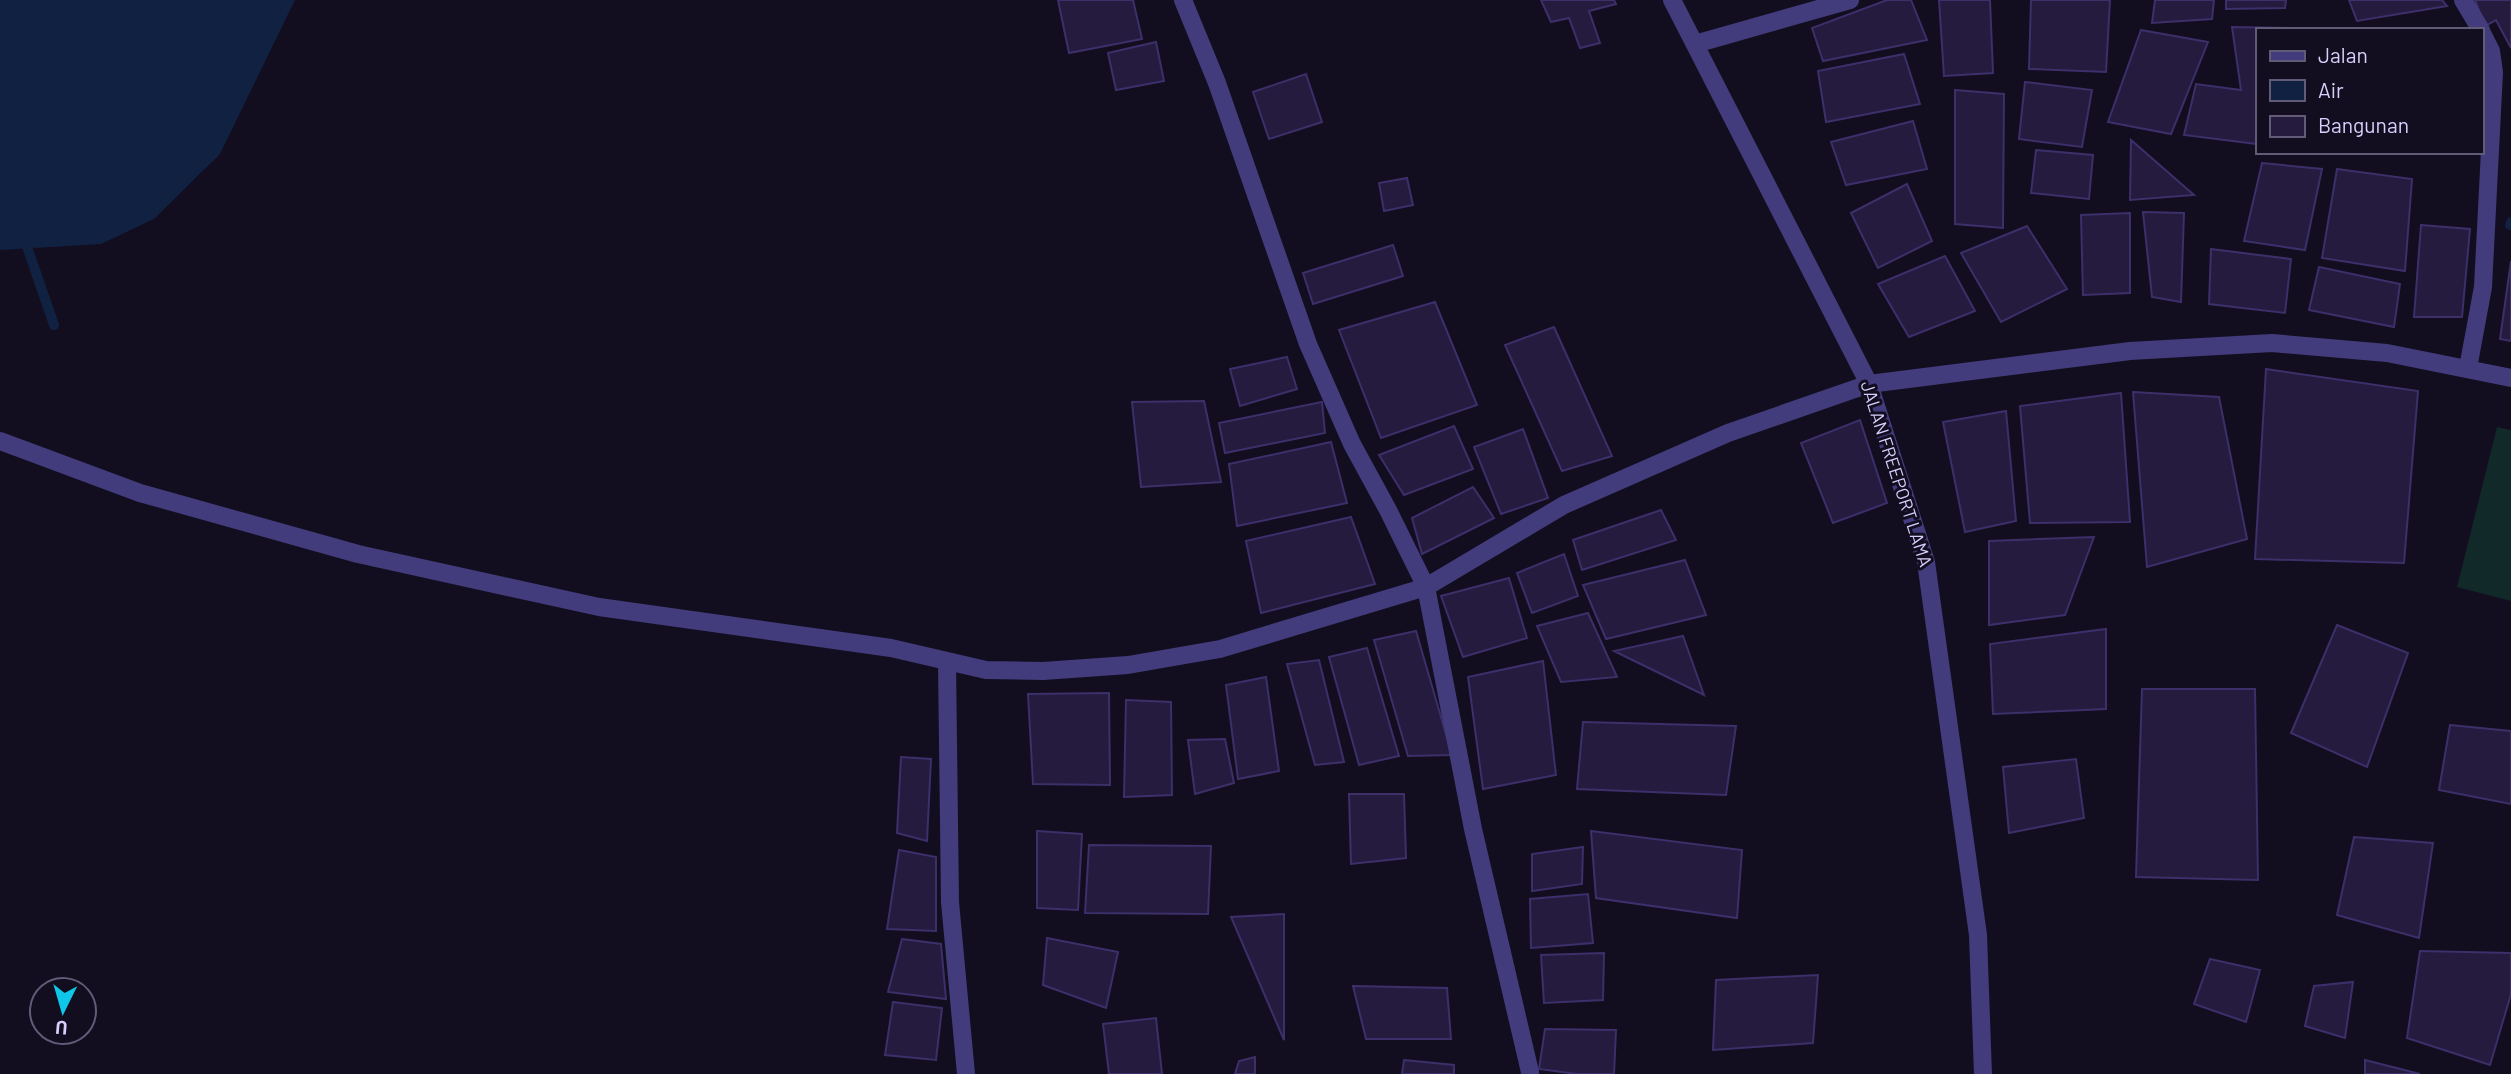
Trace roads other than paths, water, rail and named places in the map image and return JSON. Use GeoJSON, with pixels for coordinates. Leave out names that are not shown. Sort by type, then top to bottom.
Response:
{"type":"FeatureCollection","features":[{"type":"Feature","properties":{"kind":"street"},"geometry":{"type":"LineString","coordinates":[[1183,0],[1217,83],[1308,344],[1352,444],[1426,587],[1473,829],[1530,1072]]}},
{"type":"Feature","properties":{"kind":"street","name":"JALAN FREEPORT LAMA"},"geometry":{"type":"LineString","coordinates":[[1672,0],[1869,384],[1926,562],[1978,935],[1983,1074]]}},
{"type":"Feature","properties":{"kind":"street"},"geometry":{"type":"LineString","coordinates":[[1695,44],[1850,0]]}},
{"type":"Feature","properties":{"kind":"street"},"geometry":{"type":"LineString","coordinates":[[2463,0],[2480,28]]}},
{"type":"Feature","properties":{"kind":"street"},"geometry":{"type":"LineString","coordinates":[[2474,369],[2483,287],[2494,72],[2491,51],[2483,34]]}},
{"type":"Feature","properties":{"kind":"street"},"geometry":{"type":"LineString","coordinates":[[0,440],[140,492],[359,554],[598,607],[877,646],[986,670],[1043,671],[1128,665],[1220,649],[1426,587],[1564,505],[1728,433],[1869,384],[2130,351],[2272,343],[2387,353],[2507,376]]}},
{"type":"Feature","properties":{"kind":"street"},"geometry":{"type":"LineString","coordinates":[[947,663],[948,867],[966,1074]]}},
{"type":"Feature","properties":{"kind":"water"},"geometry":{"type":"Polygon","coordinates":[[[0,0],[295,0],[220,154],[154,219],[101,244],[0,250],[0,0]]]}},
{"type":"Feature","properties":{"kind":"waterway"},"geometry":{"type":"LineString","coordinates":[[23,235],[54,325]]}}]}
